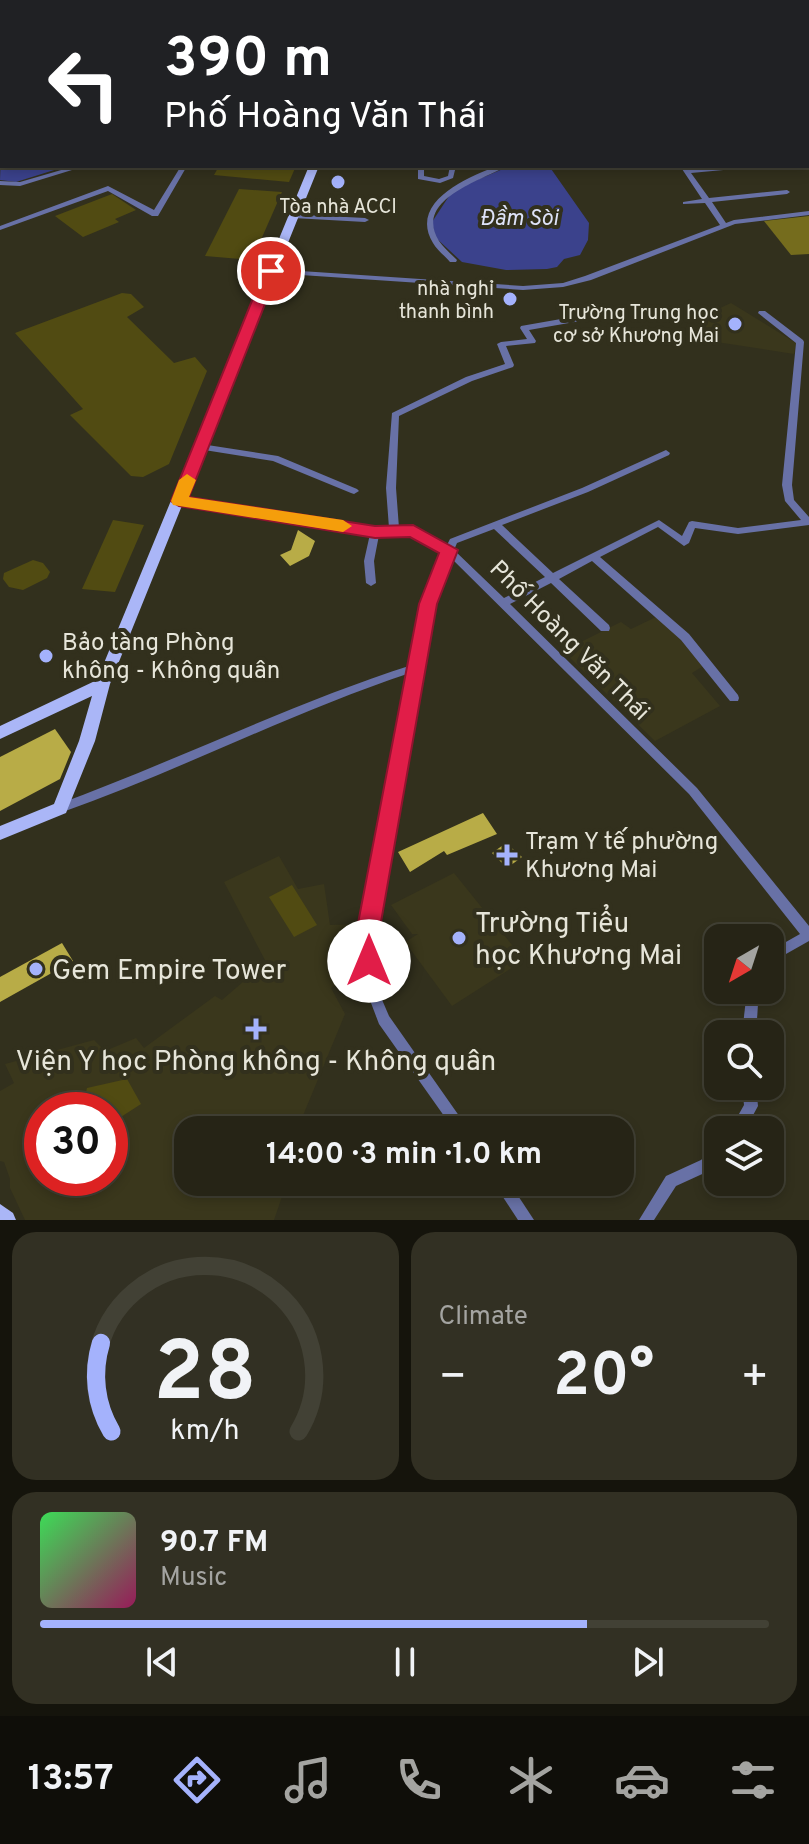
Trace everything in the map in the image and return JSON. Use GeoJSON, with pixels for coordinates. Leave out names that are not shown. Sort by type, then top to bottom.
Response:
{"type":"FeatureCollection","features":[{"type":"Feature","properties":{"kind":"main road"},"geometry":{"type":"LineString","coordinates":[[0,833],[60,808],[87,741],[103,684],[313,168]]}},
{"type":"Feature","properties":{"kind":"main road"},"geometry":{"type":"LineString","coordinates":[[0,733],[103,684]]}},
{"type":"Feature","properties":{"kind":"main road"},"geometry":{"type":"LineString","coordinates":[[0,1214],[6,1220]]}},
{"type":"Feature","properties":{"kind":"street"},"geometry":{"type":"LineString","coordinates":[[0,183],[20,184],[75,168]]}},
{"type":"Feature","properties":{"kind":"street"},"geometry":{"type":"LineString","coordinates":[[0,228],[108,188],[151,214],[157,213],[183,168]]}},
{"type":"Feature","properties":{"kind":"street"},"geometry":{"type":"LineString","coordinates":[[421,168],[420,178],[440,181],[451,177],[453,168]]}},
{"type":"Feature","properties":{"kind":"street"},"geometry":{"type":"LineString","coordinates":[[453,260],[434,241],[429,231],[429,219],[451,189],[498,168]]}},
{"type":"Feature","properties":{"kind":"street"},"geometry":{"type":"LineString","coordinates":[[684,168],[724,225]]}},
{"type":"Feature","properties":{"kind":"street"},"geometry":{"type":"LineString","coordinates":[[685,203],[787,192]]}},
{"type":"Feature","properties":{"kind":"street"},"geometry":{"type":"LineString","coordinates":[[271,271],[404,285],[523,288],[563,285],[724,225],[809,213]]}},
{"type":"Feature","properties":{"kind":"street"},"geometry":{"type":"LineString","coordinates":[[293,216],[365,220]]}},
{"type":"Feature","properties":{"kind":"street"},"geometry":{"type":"LineString","coordinates":[[394,529],[391,488],[395,415],[469,379],[510,365],[501,344],[532,341],[524,328],[583,318],[579,312]]}},
{"type":"Feature","properties":{"kind":"street"},"geometry":{"type":"LineString","coordinates":[[762,313],[800,342],[787,485],[790,501],[808,522]]}},
{"type":"Feature","properties":{"kind":"street"},"geometry":{"type":"LineString","coordinates":[[201,447],[275,458],[354,491]]}},
{"type":"Feature","properties":{"kind":"street"},"geometry":{"type":"LineString","coordinates":[[452,1116],[384,1020],[374,995],[366,939],[428,604],[453,541],[666,453]]}},
{"type":"Feature","properties":{"kind":"street","name":"Phố Hoàng Văn Thái"},"geometry":{"type":"LineString","coordinates":[[179,501],[375,532],[394,529],[413,531],[449,550],[693,791],[809,935]]}},
{"type":"Feature","properties":{"kind":"street"},"geometry":{"type":"LineString","coordinates":[[503,603],[659,523],[684,543],[692,524],[738,531],[808,522]]}},
{"type":"Feature","properties":{"kind":"street"},"geometry":{"type":"LineString","coordinates":[[496,525],[605,628]]}},
{"type":"Feature","properties":{"kind":"street"},"geometry":{"type":"LineString","coordinates":[[371,583],[369,561],[375,532]]}},
{"type":"Feature","properties":{"kind":"street"},"geometry":{"type":"LineString","coordinates":[[593,557],[685,637],[734,698]]}},
{"type":"Feature","properties":{"kind":"street"},"geometry":{"type":"LineString","coordinates":[[60,808],[204,752],[344,689],[417,667]]}},
{"type":"Feature","properties":{"kind":"street"},"geometry":{"type":"LineString","coordinates":[[784,949],[809,935]]}},
{"type":"Feature","properties":{"kind":"street"},"geometry":{"type":"LineString","coordinates":[[646,1220],[671,1181],[704,1166]]}},
{"type":"Feature","properties":{"kind":"street"},"geometry":{"type":"LineString","coordinates":[[510,1196],[527,1220]]}},
{"type":"Feature","properties":{"kind":"shaded area"},"geometry":{"type":"Polygon","coordinates":[[[218,168],[295,168],[289,182],[214,175],[218,168]]]}},
{"type":"Feature","properties":{"kind":"shaded area"},"geometry":{"type":"Polygon","coordinates":[[[239,189],[282,192],[252,260],[205,256],[239,189]]]}},
{"type":"Feature","properties":{"kind":"shaded area"},"geometry":{"type":"Polygon","coordinates":[[[112,194],[136,210],[115,219],[119,222],[83,237],[55,216],[112,194]]]}},
{"type":"Feature","properties":{"kind":"shaded area"},"geometry":{"type":"Polygon","coordinates":[[[809,216],[809,254],[791,255],[764,221],[809,216]]]}},
{"type":"Feature","properties":{"kind":"shaded area"},"geometry":{"type":"Polygon","coordinates":[[[122,293],[131,294],[144,307],[127,317],[174,363],[195,357],[207,371],[169,464],[143,477],[131,476],[70,415],[83,409],[15,333],[122,293]]]}},
{"type":"Feature","properties":{"kind":"shaded area","name":"Trường Trung học cơ sở Khương Mai"},"geometry":{"type":"Polygon","coordinates":[[[731,303],[796,343],[794,354],[684,337],[709,319],[709,313],[731,303]]]}},
{"type":"Feature","properties":{"kind":"shaded area"},"geometry":{"type":"Polygon","coordinates":[[[113,520],[144,525],[115,592],[82,589],[113,520]]]}},
{"type":"Feature","properties":{"kind":"shaded area"},"geometry":{"type":"Polygon","coordinates":[[[33,560],[43,563],[50,572],[47,578],[23,590],[9,587],[3,579],[4,573],[33,560]]]}},
{"type":"Feature","properties":{"kind":"shaded area"},"geometry":{"type":"Polygon","coordinates":[[[658,616],[705,665],[692,673],[720,706],[655,741],[563,651],[621,622],[631,629],[658,616]]]}},
{"type":"Feature","properties":{"kind":"shaded area","name":"Viện Y học Phòng không - Không quân"},"geometry":{"type":"Polygon","coordinates":[[[279,856],[298,889],[324,884],[330,925],[360,924],[362,971],[331,988],[345,1014],[303,1116],[174,1116],[174,1196],[282,1196],[274,1220],[25,1220],[10,1188],[4,1162],[0,1161],[0,1091],[14,1083],[5,1064],[94,1040],[105,1051],[136,1038],[144,1048],[215,996],[222,1000],[266,962],[224,882],[279,856]]]}},
{"type":"Feature","properties":{"kind":"shaded area","name":"Trường Tiểu học Khương Mai"},"geometry":{"type":"Polygon","coordinates":[[[454,873],[524,960],[452,1006],[405,942],[418,934],[412,934],[391,905],[454,873]]]}},
{"type":"Feature","properties":{"kind":"shaded area"},"geometry":{"type":"Polygon","coordinates":[[[292,885],[317,925],[294,937],[269,897],[292,885]]]}},
{"type":"Feature","properties":{"kind":"shaded area"},"geometry":{"type":"Polygon","coordinates":[[[127,1079],[141,1104],[128,1112],[128,1092],[86,1092],[87,1088],[127,1079]]]}},
{"type":"Feature","properties":{"kind":"water"},"geometry":{"type":"Polygon","coordinates":[[[0,168],[61,168],[16,182],[0,180],[0,168]]]}},
{"type":"Feature","properties":{"kind":"water","name":"Đầm Sòi"},"geometry":{"type":"Polygon","coordinates":[[[505,168],[550,168],[589,223],[588,240],[580,255],[564,259],[557,267],[547,269],[506,270],[462,262],[435,237],[432,222],[453,190],[505,168]]]}},
{"type":"Feature","properties":{"kind":"building"},"geometry":{"type":"Polygon","coordinates":[[[298,530],[315,541],[309,556],[290,566],[280,555],[291,550],[298,530]]]}},
{"type":"Feature","properties":{"kind":"building"},"geometry":{"type":"Polygon","coordinates":[[[55,729],[71,752],[60,779],[0,811],[0,757],[55,729]]]}},
{"type":"Feature","properties":{"kind":"building"},"geometry":{"type":"Polygon","coordinates":[[[483,813],[497,834],[447,855],[444,851],[410,872],[398,852],[483,813]]]}},
{"type":"Feature","properties":{"kind":"building","name":"Trạm Y tế phường Khương Mai"},"geometry":{"type":"Polygon","coordinates":[[[506,843],[522,857],[507,868],[492,853],[506,843]]]}},
{"type":"Feature","properties":{"kind":"building","name":"Gem Empire Tower"},"geometry":{"type":"Polygon","coordinates":[[[62,943],[73,961],[0,1002],[0,977],[62,943]]]}},
{"type":"Feature","properties":{"kind":"slow traffic"},"geometry":{"type":"LineString","coordinates":[[187,480],[179,501],[343,526]]}},
{"type":"Feature","properties":{"kind":"place","name":"Tòa nhà ACCI"},"geometry":{"type":"Point","coordinates":[338,182]}},
{"type":"Feature","properties":{"kind":"place","name":"nhà nghỉ thanh bình"},"geometry":{"type":"Point","coordinates":[510,299]}},
{"type":"Feature","properties":{"kind":"place","name":"Trường Trung học cơ sở Khương Mai"},"geometry":{"type":"Point","coordinates":[735,324]}},
{"type":"Feature","properties":{"kind":"place","name":"Bảo tàng Phòng không - Không quân"},"geometry":{"type":"Point","coordinates":[46,656]}},
{"type":"Feature","properties":{"kind":"place","name":"Trạm Y tế phường Khương Mai"},"geometry":{"type":"Point","coordinates":[507,855]}},
{"type":"Feature","properties":{"kind":"place","name":"Trường Tiểu học Khương Mai"},"geometry":{"type":"Point","coordinates":[459,938]}},
{"type":"Feature","properties":{"kind":"place","name":"Gem Empire Tower"},"geometry":{"type":"Point","coordinates":[36,969]}},
{"type":"Feature","properties":{"kind":"place","name":"Viện Y học Phòng không - Không quân"},"geometry":{"type":"Point","coordinates":[256,1029]}},
{"type":"Feature","properties":{"kind":"route"},"geometry":{"type":"LineString","coordinates":[[271,271],[179,501],[291,516],[375,532],[394,529],[413,531],[449,550],[428,604],[398,757],[389,806],[389,831],[366,939],[369,961]]}}]}
